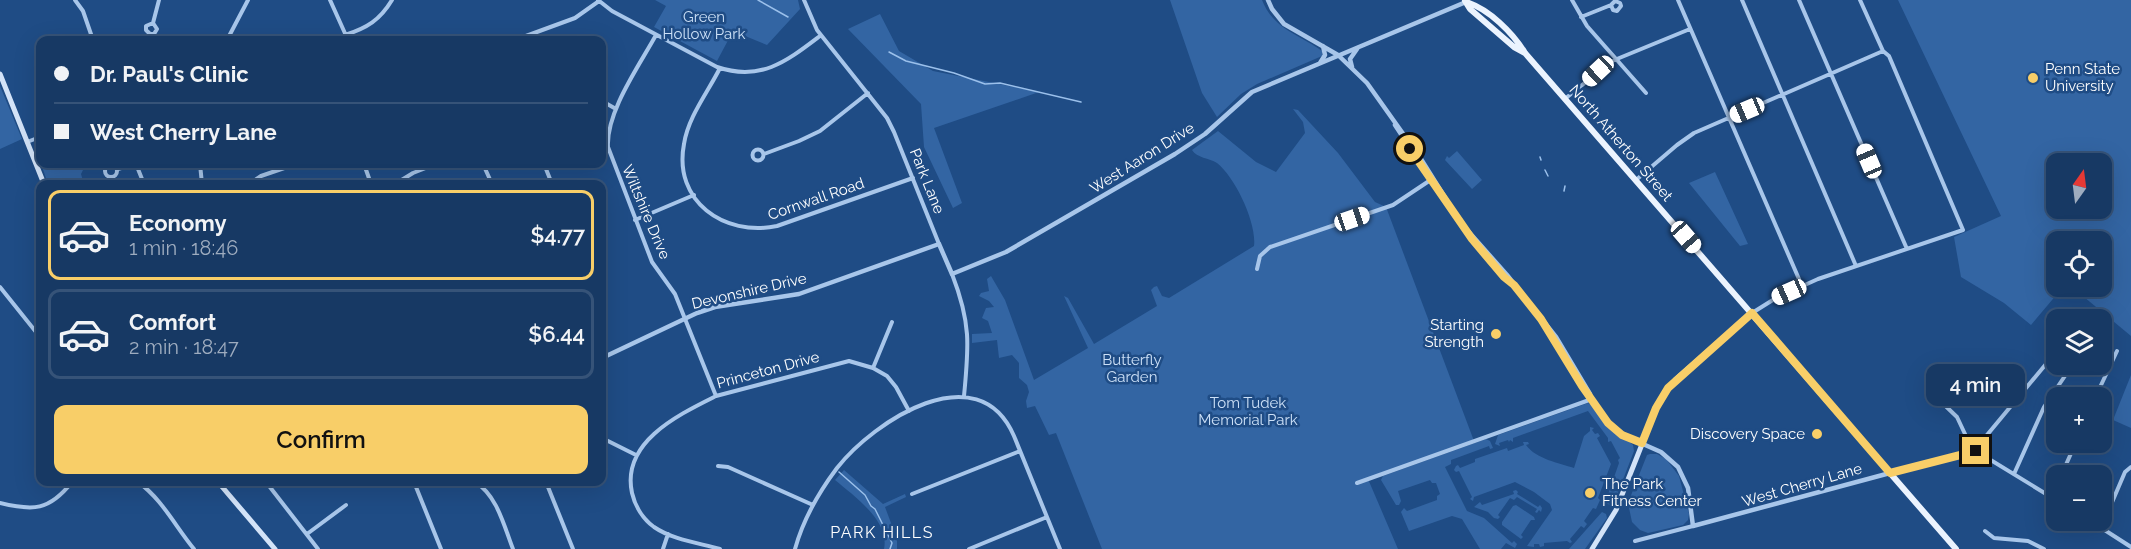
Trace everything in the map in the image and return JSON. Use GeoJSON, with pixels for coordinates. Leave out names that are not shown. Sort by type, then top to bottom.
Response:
{"type":"FeatureCollection","features":[{"type":"Feature","properties":{"kind":"main road","name":"North Atherton Street"},"geometry":{"type":"LineString","coordinates":[[1468,1],[1495,20],[1519,43],[1525,53],[1956,549]]}},
{"type":"Feature","properties":{"kind":"main road"},"geometry":{"type":"LineString","coordinates":[[0,74],[36,164]]}},
{"type":"Feature","properties":{"kind":"main road"},"geometry":{"type":"LineString","coordinates":[[1592,549],[1614,516],[1656,408],[1668,388],[1752,313]]}},
{"type":"Feature","properties":{"kind":"main road"},"geometry":{"type":"LineString","coordinates":[[221,486],[275,549]]}},
{"type":"Feature","properties":{"kind":"street"},"geometry":{"type":"LineString","coordinates":[[75,0],[83,11],[92,36]]}},
{"type":"Feature","properties":{"kind":"street"},"geometry":{"type":"LineString","coordinates":[[153,23],[159,0]]}},
{"type":"Feature","properties":{"kind":"street"},"geometry":{"type":"LineString","coordinates":[[229,36],[248,0]]}},
{"type":"Feature","properties":{"kind":"street"},"geometry":{"type":"LineString","coordinates":[[330,0],[345,34],[375,22],[392,0]]}},
{"type":"Feature","properties":{"kind":"street","name":"Park Lane"},"geometry":{"type":"LineString","coordinates":[[804,0],[820,36],[880,108],[894,132],[952,274],[965,313],[968,337],[964,396]]}},
{"type":"Feature","properties":{"kind":"street"},"geometry":{"type":"LineString","coordinates":[[1268,0],[1281,21],[1338,56],[1371,88],[1424,171],[1432,179],[1465,228],[1487,251],[1549,330],[1582,386],[1611,426],[1622,435],[1667,456],[1681,472],[1688,488],[1693,526]]}},
{"type":"Feature","properties":{"kind":"street"},"geometry":{"type":"LineString","coordinates":[[1572,0],[1581,17],[1646,93]]}},
{"type":"Feature","properties":{"kind":"street"},"geometry":{"type":"LineString","coordinates":[[1678,0],[1802,286]]}},
{"type":"Feature","properties":{"kind":"street"},"geometry":{"type":"LineString","coordinates":[[1742,0],[1856,266]]}},
{"type":"Feature","properties":{"kind":"street"},"geometry":{"type":"LineString","coordinates":[[1799,0],[1907,249]]}},
{"type":"Feature","properties":{"kind":"street"},"geometry":{"type":"LineString","coordinates":[[1752,313],[1769,301],[1802,286],[1963,230],[1889,57],[1883,51],[1860,0]]}},
{"type":"Feature","properties":{"kind":"street"},"geometry":{"type":"LineString","coordinates":[[526,36],[575,18],[598,1],[612,11],[720,68],[741,72],[769,69],[791,58],[820,36]]}},
{"type":"Feature","properties":{"kind":"street","name":"West Aaron Drive"},"geometry":{"type":"LineString","coordinates":[[952,274],[1006,252],[1193,143],[1252,92],[1468,1]]}},
{"type":"Feature","properties":{"kind":"street"},"geometry":{"type":"LineString","coordinates":[[1581,17],[1611,5]]}},
{"type":"Feature","properties":{"kind":"street"},"geometry":{"type":"LineString","coordinates":[[1566,98],[1602,67],[1616,59],[1690,29]]}},
{"type":"Feature","properties":{"kind":"street","name":"Wiltshire Drive"},"geometry":{"type":"LineString","coordinates":[[656,35],[616,109],[610,124],[608,147],[652,262],[675,294],[716,396]]}},
{"type":"Feature","properties":{"kind":"street"},"geometry":{"type":"LineString","coordinates":[[1320,63],[1325,55],[1321,44]]}},
{"type":"Feature","properties":{"kind":"street"},"geometry":{"type":"LineString","coordinates":[[1354,70],[1350,58],[1360,46]]}},
{"type":"Feature","properties":{"kind":"street"},"geometry":{"type":"LineString","coordinates":[[1636,180],[1687,137],[1883,51]]}},
{"type":"Feature","properties":{"kind":"street","name":"Cornwall Road"},"geometry":{"type":"LineString","coordinates":[[720,68],[690,124],[684,144],[684,172],[694,195],[709,213],[725,223],[746,229],[765,229],[913,178]]}},
{"type":"Feature","properties":{"kind":"street"},"geometry":{"type":"LineString","coordinates":[[764,154],[820,131],[868,93]]}},
{"type":"Feature","properties":{"kind":"street"},"geometry":{"type":"LineString","coordinates":[[606,103],[616,109]]}},
{"type":"Feature","properties":{"kind":"street"},"geometry":{"type":"LineString","coordinates":[[27,142],[36,139]]}},
{"type":"Feature","properties":{"kind":"street"},"geometry":{"type":"LineString","coordinates":[[255,180],[284,168]]}},
{"type":"Feature","properties":{"kind":"street"},"geometry":{"type":"LineString","coordinates":[[401,180],[420,168]]}},
{"type":"Feature","properties":{"kind":"street"},"geometry":{"type":"LineString","coordinates":[[1257,269],[1260,256],[1270,247],[1393,205],[1432,179]]}},
{"type":"Feature","properties":{"kind":"street"},"geometry":{"type":"LineString","coordinates":[[635,220],[694,195]]}},
{"type":"Feature","properties":{"kind":"street","name":"Devonshire Drive"},"geometry":{"type":"LineString","coordinates":[[606,356],[685,318],[716,307],[799,294],[939,244]]}},
{"type":"Feature","properties":{"kind":"street"},"geometry":{"type":"LineString","coordinates":[[0,287],[36,332]]}},
{"type":"Feature","properties":{"kind":"street"},"geometry":{"type":"LineString","coordinates":[[873,368],[891,322]]}},
{"type":"Feature","properties":{"kind":"street"},"geometry":{"type":"LineString","coordinates":[[2100,387],[2117,351]]}},
{"type":"Feature","properties":{"kind":"street","name":"Princeton Drive"},"geometry":{"type":"LineString","coordinates":[[636,455],[658,431],[716,396],[844,361],[873,368],[891,380],[909,411]]}},
{"type":"Feature","properties":{"kind":"street"},"geometry":{"type":"LineString","coordinates":[[1974,451],[2046,364]]}},
{"type":"Feature","properties":{"kind":"street"},"geometry":{"type":"LineString","coordinates":[[2014,474],[2044,407],[2066,375]]}},
{"type":"Feature","properties":{"kind":"street"},"geometry":{"type":"LineString","coordinates":[[1932,393],[1957,417],[1974,451],[2046,493]]}},
{"type":"Feature","properties":{"kind":"street"},"geometry":{"type":"LineString","coordinates":[[795,549],[813,505],[846,458],[872,434],[909,411],[947,397],[964,396],[983,401],[999,412],[1011,428],[1060,549]]}},
{"type":"Feature","properties":{"kind":"street"},"geometry":{"type":"LineString","coordinates":[[1357,483],[1592,399]]}},
{"type":"Feature","properties":{"kind":"street"},"geometry":{"type":"LineString","coordinates":[[606,440],[636,455],[631,477],[634,500],[645,519],[668,534],[720,549]]}},
{"type":"Feature","properties":{"kind":"street"},"geometry":{"type":"LineString","coordinates":[[912,494],[1020,451]]}},
{"type":"Feature","properties":{"kind":"street","name":"West Cherry Lane"},"geometry":{"type":"LineString","coordinates":[[1635,541],[1974,451]]}},
{"type":"Feature","properties":{"kind":"street"},"geometry":{"type":"LineString","coordinates":[[718,466],[728,467],[813,505]]}},
{"type":"Feature","properties":{"kind":"street"},"geometry":{"type":"LineString","coordinates":[[2112,502],[2125,472],[2131,467]]}},
{"type":"Feature","properties":{"kind":"street"},"geometry":{"type":"LineString","coordinates":[[0,503],[25,509],[40,507],[68,486]]}},
{"type":"Feature","properties":{"kind":"street"},"geometry":{"type":"LineString","coordinates":[[143,486],[168,512],[194,549]]}},
{"type":"Feature","properties":{"kind":"street"},"geometry":{"type":"LineString","coordinates":[[269,486],[318,549]]}},
{"type":"Feature","properties":{"kind":"street"},"geometry":{"type":"LineString","coordinates":[[416,486],[438,536],[441,549]]}},
{"type":"Feature","properties":{"kind":"street"},"geometry":{"type":"LineString","coordinates":[[480,486],[492,499],[513,549]]}},
{"type":"Feature","properties":{"kind":"street"},"geometry":{"type":"LineString","coordinates":[[548,486],[573,549]]}},
{"type":"Feature","properties":{"kind":"street"},"geometry":{"type":"LineString","coordinates":[[308,534],[346,505]]}},
{"type":"Feature","properties":{"kind":"street"},"geometry":{"type":"LineString","coordinates":[[969,549],[1047,517]]}},
{"type":"Feature","properties":{"kind":"street"},"geometry":{"type":"LineString","coordinates":[[1985,531],[1994,538],[2028,541],[2044,549]]}},
{"type":"Feature","properties":{"kind":"street"},"geometry":{"type":"LineString","coordinates":[[2106,531],[2131,547]]}},
{"type":"Feature","properties":{"kind":"street"},"geometry":{"type":"LineString","coordinates":[[663,549],[668,534]]}},
{"type":"Feature","properties":{"kind":"green space","name":"Green Hollow Park"},"geometry":{"type":"Polygon","coordinates":[[[655,0],[798,0],[800,9],[767,45],[733,31],[717,61],[654,27],[666,6],[655,0]]]}},
{"type":"Feature","properties":{"kind":"green space"},"geometry":{"type":"Polygon","coordinates":[[[1170,0],[1262,0],[1273,18],[1322,51],[1322,56],[1257,84],[1241,94],[1217,117],[1202,93],[1170,0]]]}},
{"type":"Feature","properties":{"kind":"green space","name":"Penn State University"},"geometry":{"type":"Polygon","coordinates":[[[1898,0],[2131,0],[2131,336],[2112,320],[2112,309],[2098,309],[2084,297],[2112,297],[2112,231],[2046,231],[2046,297],[2055,297],[2031,325],[2004,303],[1961,277],[1954,237],[2001,216],[1898,0]]]}},
{"type":"Feature","properties":{"kind":"green space"},"geometry":{"type":"Polygon","coordinates":[[[880,14],[899,51],[933,71],[1039,92],[934,128],[962,203],[953,208],[924,147],[921,104],[848,29],[880,14]]]}},
{"type":"Feature","properties":{"kind":"green space"},"geometry":{"type":"Polygon","coordinates":[[[0,86],[22,139],[0,149],[0,86]]]}},
{"type":"Feature","properties":{"kind":"green space","name":"Tom Tudek Memorial Park"},"geometry":{"type":"Polygon","coordinates":[[[1293,109],[1298,110],[1338,153],[1375,202],[1386,207],[1474,441],[1368,479],[1398,549],[1102,549],[1056,433],[1049,435],[1035,406],[1027,408],[1026,401],[1029,392],[1027,385],[1019,378],[1019,363],[1012,355],[999,358],[997,340],[972,343],[972,334],[992,333],[988,321],[982,318],[986,308],[994,307],[989,301],[979,296],[989,291],[987,279],[991,276],[1005,300],[1034,380],[1088,348],[1064,296],[1068,298],[1094,344],[1157,306],[1151,290],[1154,287],[1157,286],[1162,296],[1169,298],[1254,246],[1248,213],[1231,179],[1217,163],[1197,155],[1192,150],[1218,131],[1256,162],[1276,172],[1305,133],[1303,122],[1293,109]]]}},
{"type":"Feature","properties":{"kind":"green space"},"geometry":{"type":"Polygon","coordinates":[[[1457,151],[1482,180],[1472,189],[1445,160],[1447,156],[1449,158],[1457,151]]]}},
{"type":"Feature","properties":{"kind":"green space"},"geometry":{"type":"Polygon","coordinates":[[[42,168],[84,168],[81,174],[83,180],[47,180],[42,168]]]}},
{"type":"Feature","properties":{"kind":"green space"},"geometry":{"type":"Polygon","coordinates":[[[1715,172],[1748,244],[1740,246],[1689,183],[1715,172]]]}},
{"type":"Feature","properties":{"kind":"green space"},"geometry":{"type":"Polygon","coordinates":[[[2131,375],[2131,428],[2113,420],[2131,375]]]}},
{"type":"Feature","properties":{"kind":"green space"},"geometry":{"type":"Polygon","coordinates":[[[1588,403],[1595,408],[1606,426],[1633,445],[1634,451],[1614,503],[1610,505],[1606,503],[1606,500],[1620,458],[1611,441],[1608,442],[1608,438],[1588,411],[1513,438],[1513,442],[1508,440],[1499,443],[1500,446],[1495,444],[1498,435],[1588,403]]]}},
{"type":"Feature","properties":{"kind":"green space"},"geometry":{"type":"Polygon","coordinates":[[[1590,427],[1594,428],[1592,430],[1595,434],[1598,433],[1600,436],[1597,438],[1611,464],[1596,509],[1593,508],[1584,521],[1587,524],[1584,528],[1581,526],[1570,539],[1572,542],[1570,543],[1567,541],[1544,543],[1544,546],[1540,547],[1539,544],[1534,544],[1534,547],[1527,546],[1552,510],[1550,504],[1515,482],[1474,497],[1473,501],[1470,499],[1472,497],[1459,471],[1454,470],[1458,465],[1460,468],[1475,462],[1475,459],[1524,445],[1523,442],[1528,442],[1529,444],[1526,445],[1536,454],[1574,468],[1584,436],[1590,431],[1590,427]]]}},
{"type":"Feature","properties":{"kind":"green space"},"geometry":{"type":"Polygon","coordinates":[[[1486,439],[1490,441],[1493,448],[1490,449],[1489,446],[1451,460],[1451,464],[1445,467],[1467,511],[1484,518],[1512,543],[1514,541],[1517,544],[1515,548],[1506,543],[1501,549],[1480,549],[1462,519],[1452,516],[1409,531],[1401,512],[1404,508],[1407,511],[1437,500],[1440,494],[1436,483],[1430,480],[1398,491],[1401,501],[1399,505],[1396,505],[1381,480],[1383,476],[1486,439]]]}},
{"type":"Feature","properties":{"kind":"green space"},"geometry":{"type":"Polygon","coordinates":[[[1657,454],[1666,459],[1679,476],[1689,514],[1688,520],[1683,525],[1648,533],[1640,530],[1632,522],[1628,503],[1647,455],[1657,454]]]}},
{"type":"Feature","properties":{"kind":"green space"},"geometry":{"type":"Polygon","coordinates":[[[844,470],[883,504],[905,494],[906,497],[885,507],[897,539],[897,549],[884,549],[882,529],[876,519],[860,501],[835,480],[844,470]]]}},
{"type":"Feature","properties":{"kind":"green space"},"geometry":{"type":"Polygon","coordinates":[[[1516,490],[1517,494],[1538,507],[1540,505],[1541,512],[1539,510],[1535,512],[1537,509],[1517,497],[1514,500],[1510,498],[1498,515],[1500,517],[1498,519],[1474,507],[1480,502],[1482,505],[1514,494],[1513,491],[1516,490]]]}},
{"type":"Feature","properties":{"kind":"green space"},"geometry":{"type":"Polygon","coordinates":[[[1516,505],[1535,520],[1531,520],[1521,535],[1523,537],[1521,539],[1502,525],[1513,506],[1516,505]]]}},
{"type":"Feature","properties":{"kind":"green space"},"geometry":{"type":"Polygon","coordinates":[[[1602,512],[1607,518],[1585,549],[1569,549],[1602,512]]]}},
{"type":"Feature","properties":{"kind":"waterway"},"geometry":{"type":"LineString","coordinates":[[758,0],[788,17]]}},
{"type":"Feature","properties":{"kind":"waterway"},"geometry":{"type":"LineString","coordinates":[[889,52],[906,61],[954,73],[985,84],[1000,83],[1081,102]]}},
{"type":"Feature","properties":{"kind":"waterway"},"geometry":{"type":"LineString","coordinates":[[1545,170],[1548,176]]}},
{"type":"Feature","properties":{"kind":"waterway"},"geometry":{"type":"LineString","coordinates":[[1564,191],[1565,186]]}},
{"type":"Feature","properties":{"kind":"waterway"},"geometry":{"type":"LineString","coordinates":[[839,472],[865,495],[875,509],[892,543],[890,549]]}},
{"type":"Feature","properties":{"kind":"place","name":"Penn State University"},"geometry":{"type":"Point","coordinates":[2033,78]}},
{"type":"Feature","properties":{"kind":"place","name":"Starting Strength"},"geometry":{"type":"Point","coordinates":[1496,334]}},
{"type":"Feature","properties":{"kind":"place","name":"Discovery Space"},"geometry":{"type":"Point","coordinates":[1817,434]}},
{"type":"Feature","properties":{"kind":"place","name":"The Park Fitness Center"},"geometry":{"type":"Point","coordinates":[1590,493]}},
{"type":"Feature","properties":{"kind":"district","name":"PARK HILLS"},"geometry":{"type":"Point","coordinates":[882,532]}},
{"type":"Feature","properties":{"kind":"route"},"geometry":{"type":"LineString","coordinates":[[1410,149],[1472,239],[1504,277],[1514,285],[1549,330],[1582,386],[1605,419],[1622,435],[1642,443],[1660,399],[1668,388],[1752,313],[1890,473],[1976,451]]}},
{"type":"Feature","properties":{"kind":"park label","name":"Butterfly Garden"},"geometry":{"type":"Point","coordinates":[1132,368]}}]}
